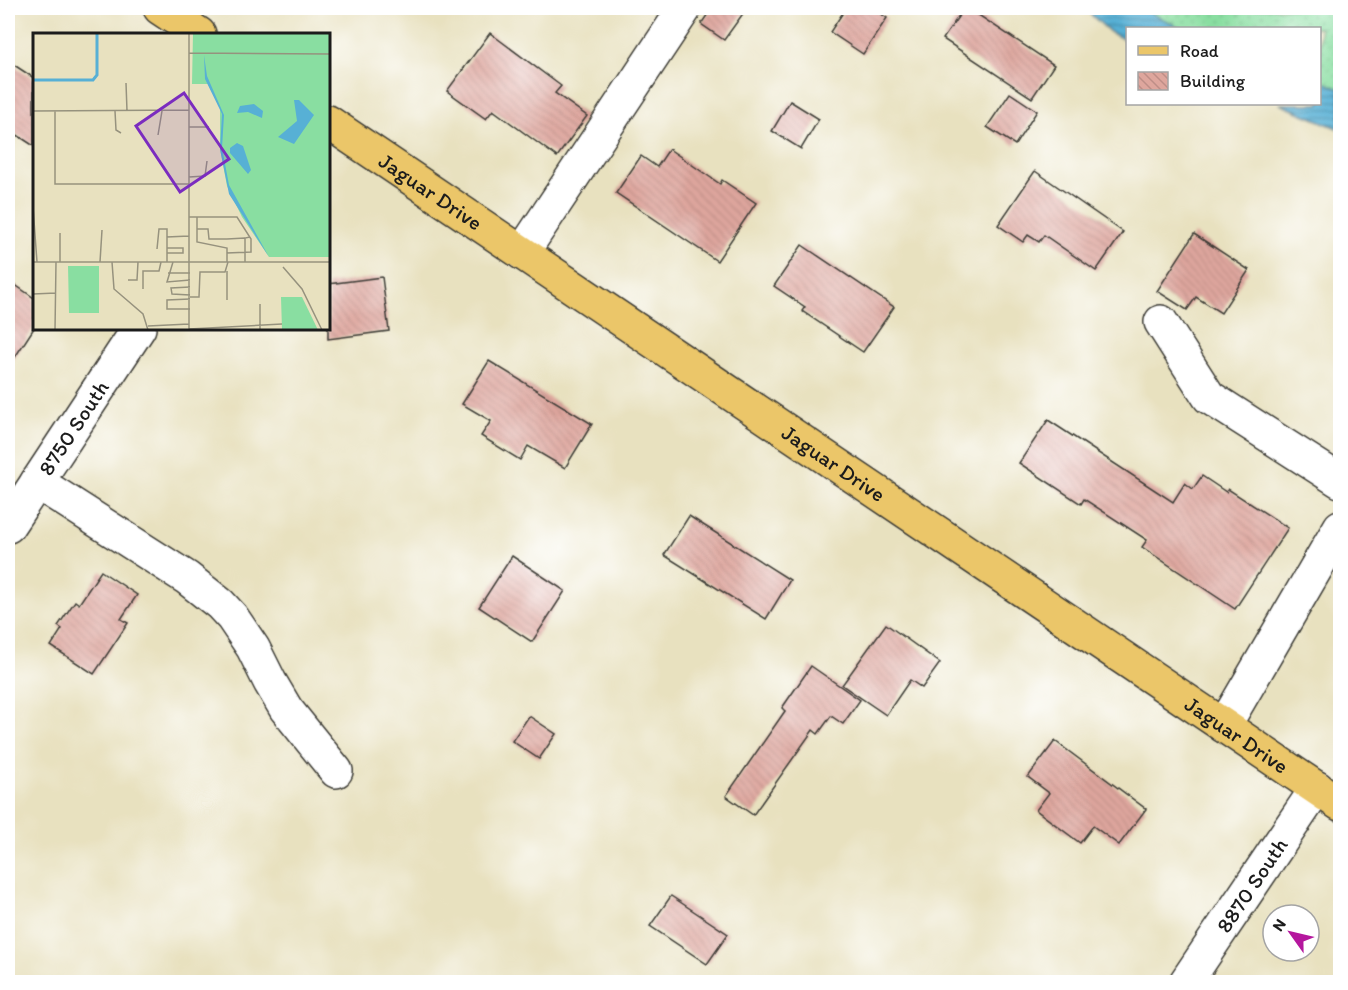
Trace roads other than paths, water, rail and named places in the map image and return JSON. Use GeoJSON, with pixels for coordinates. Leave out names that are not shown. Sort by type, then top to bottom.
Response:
{"type":"FeatureCollection","features":[{"type":"Feature","properties":{"kind":"main road"},"geometry":{"type":"LineString","coordinates":[[160,8],[198,33]]}},
{"type":"Feature","properties":{"kind":"main road","name":"Jaguar Drive"},"geometry":{"type":"LineString","coordinates":[[330,123],[1329,796]]}},
{"type":"Feature","properties":{"kind":"street"},"geometry":{"type":"LineString","coordinates":[[522,253],[685,8]]}},
{"type":"Feature","properties":{"kind":"street"},"geometry":{"type":"LineString","coordinates":[[1161,322],[1209,397],[1341,481]]}},
{"type":"Feature","properties":{"kind":"street","name":"8750 South"},"geometry":{"type":"LineString","coordinates":[[8,526],[138,330]]}},
{"type":"Feature","properties":{"kind":"street"},"geometry":{"type":"LineString","coordinates":[[37,482],[187,578],[220,604],[232,617],[253,648],[286,709],[336,771]]}},
{"type":"Feature","properties":{"kind":"street"},"geometry":{"type":"LineString","coordinates":[[1224,726],[1341,527]]}},
{"type":"Feature","properties":{"kind":"street","name":"8870 South"},"geometry":{"type":"LineString","coordinates":[[1186,982],[1329,796]]}},
{"type":"Feature","properties":{"kind":"water"},"geometry":{"type":"Polygon","coordinates":[[[1084,8],[1141,8],[1179,27],[1126,27],[1126,40],[1110,32],[1084,8]]]}},
{"type":"Feature","properties":{"kind":"water"},"geometry":{"type":"Polygon","coordinates":[[[1321,80],[1340,89],[1340,129],[1282,105],[1321,105],[1321,80]]]}}]}
